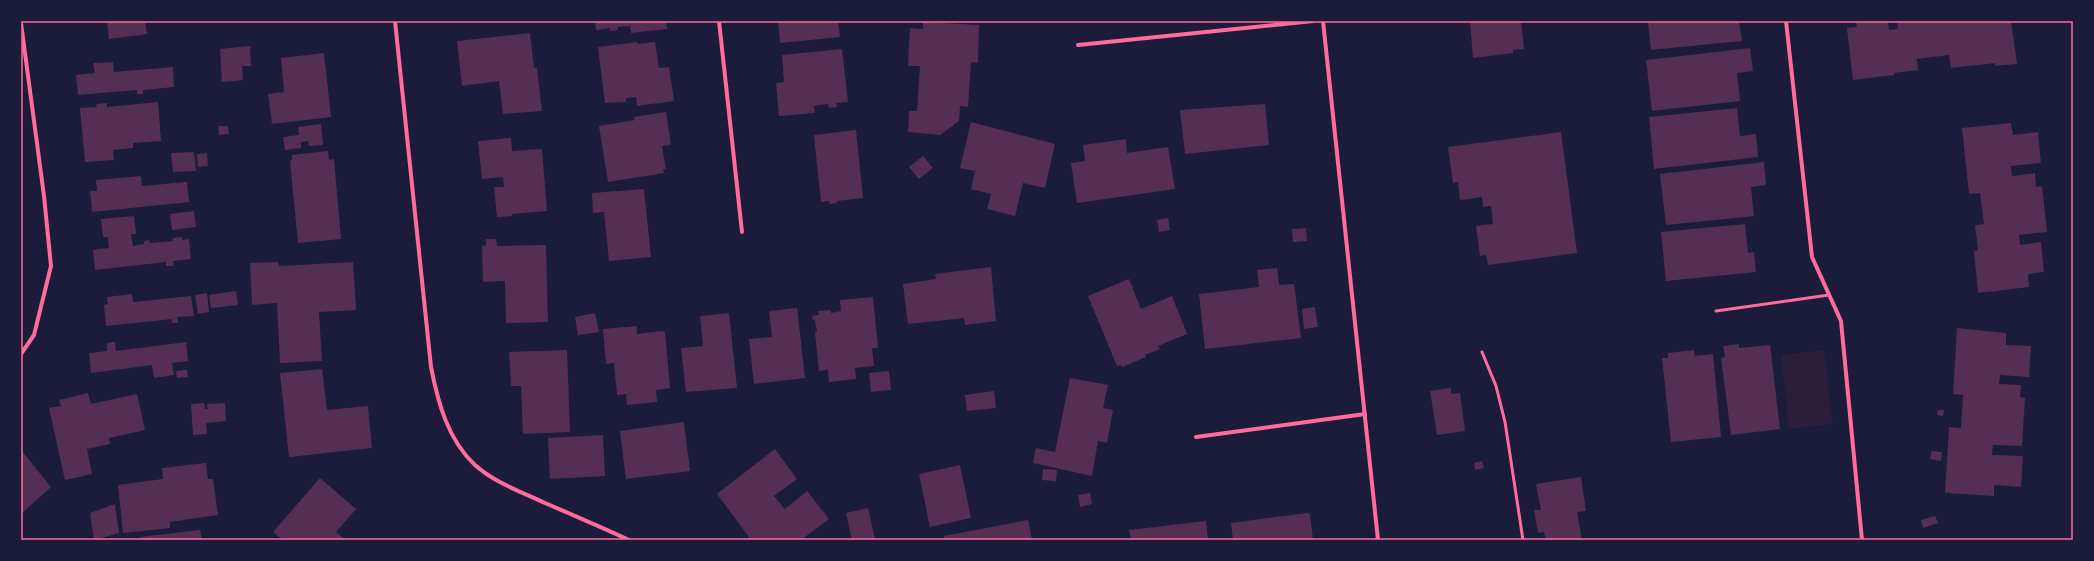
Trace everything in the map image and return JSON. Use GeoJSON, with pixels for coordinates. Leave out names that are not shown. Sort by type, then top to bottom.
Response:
{"type":"FeatureCollection","features":[{"type":"Feature","properties":{"kind":"street"},"geometry":{"type":"LineString","coordinates":[[395,21],[431,367],[436,396],[445,421],[459,444],[476,466],[505,485],[629,540]]}},
{"type":"Feature","properties":{"kind":"street"},"geometry":{"type":"LineString","coordinates":[[719,21],[742,232]]}},
{"type":"Feature","properties":{"kind":"street"},"geometry":{"type":"LineString","coordinates":[[1078,45],[1313,21]]}},
{"type":"Feature","properties":{"kind":"street"},"geometry":{"type":"LineString","coordinates":[[1323,21],[1378,540]]}},
{"type":"Feature","properties":{"kind":"street"},"geometry":{"type":"LineString","coordinates":[[1786,21],[1812,257],[1841,321],[1862,540]]}},
{"type":"Feature","properties":{"kind":"street"},"geometry":{"type":"LineString","coordinates":[[21,23],[44,196],[51,266],[34,335],[21,354]]}},
{"type":"Feature","properties":{"kind":"street"},"geometry":{"type":"LineString","coordinates":[[1196,437],[1365,414]]}},
{"type":"Feature","properties":{"kind":"lane"},"geometry":{"type":"LineString","coordinates":[[1716,311],[1829,295]]}},
{"type":"Feature","properties":{"kind":"lane"},"geometry":{"type":"LineString","coordinates":[[1482,352],[1496,386],[1506,422],[1523,540]]}},
{"type":"Feature","properties":{"kind":"shaded area"},"geometry":{"type":"Polygon","coordinates":[[[1824,350],[1833,424],[1789,429],[1781,355],[1824,350]]]}},
{"type":"Feature","properties":{"kind":"building"},"geometry":{"type":"Polygon","coordinates":[[[107,21],[145,21],[147,34],[109,39],[107,21]]]}},
{"type":"Feature","properties":{"kind":"building"},"geometry":{"type":"Polygon","coordinates":[[[595,21],[666,21],[667,29],[631,33],[630,26],[618,27],[618,30],[610,31],[610,28],[596,30],[595,21]]]}},
{"type":"Feature","properties":{"kind":"building"},"geometry":{"type":"Polygon","coordinates":[[[778,21],[838,21],[840,37],[780,43],[778,21]]]}},
{"type":"Feature","properties":{"kind":"building"},"geometry":{"type":"Polygon","coordinates":[[[1470,21],[1521,21],[1524,49],[1513,50],[1513,53],[1473,58],[1470,21]]]}},
{"type":"Feature","properties":{"kind":"building"},"geometry":{"type":"Polygon","coordinates":[[[1648,21],[1739,21],[1742,41],[1651,50],[1648,21]]]}},
{"type":"Feature","properties":{"kind":"building"},"geometry":{"type":"Polygon","coordinates":[[[1856,21],[1888,21],[1889,30],[1898,29],[1897,21],[2011,21],[2017,64],[1995,66],[1995,63],[1951,68],[1949,55],[1917,59],[1918,70],[1894,73],[1894,75],[1853,80],[1847,28],[1857,27],[1856,21]]]}},
{"type":"Feature","properties":{"kind":"building"},"geometry":{"type":"Polygon","coordinates":[[[923,22],[979,25],[978,63],[971,62],[968,107],[960,106],[959,121],[940,135],[908,132],[909,111],[917,111],[920,66],[908,66],[910,28],[923,29],[923,22]]]}},
{"type":"Feature","properties":{"kind":"building"},"geometry":{"type":"Polygon","coordinates":[[[530,33],[534,68],[537,68],[542,111],[503,114],[499,81],[462,86],[457,41],[530,33]]]}},
{"type":"Feature","properties":{"kind":"building"},"geometry":{"type":"Polygon","coordinates":[[[637,42],[638,44],[655,42],[659,68],[669,67],[674,101],[637,106],[636,97],[626,98],[626,102],[605,103],[598,47],[637,42]]]}},
{"type":"Feature","properties":{"kind":"building"},"geometry":{"type":"Polygon","coordinates":[[[250,46],[251,66],[242,66],[243,80],[222,82],[220,49],[250,46]]]}},
{"type":"Feature","properties":{"kind":"building"},"geometry":{"type":"Polygon","coordinates":[[[1750,48],[1753,71],[1737,73],[1740,101],[1652,111],[1646,60],[1750,48]]]}},
{"type":"Feature","properties":{"kind":"building"},"geometry":{"type":"Polygon","coordinates":[[[842,49],[848,102],[836,103],[837,107],[829,108],[828,104],[814,106],[815,113],[779,116],[776,83],[784,82],[782,55],[842,49]]]}},
{"type":"Feature","properties":{"kind":"building"},"geometry":{"type":"Polygon","coordinates":[[[324,53],[331,117],[272,124],[268,94],[284,92],[281,58],[324,53]]]}},
{"type":"Feature","properties":{"kind":"building"},"geometry":{"type":"Polygon","coordinates":[[[113,62],[114,72],[173,67],[174,87],[143,90],[143,94],[137,94],[137,90],[78,95],[76,75],[95,73],[93,63],[113,62]]]}},
{"type":"Feature","properties":{"kind":"building"},"geometry":{"type":"Polygon","coordinates":[[[158,102],[161,141],[133,143],[133,148],[113,150],[114,160],[85,162],[80,108],[97,107],[96,104],[107,103],[107,107],[158,102]]]}},
{"type":"Feature","properties":{"kind":"building"},"geometry":{"type":"Polygon","coordinates":[[[1265,104],[1269,145],[1185,154],[1180,110],[1265,104]]]}},
{"type":"Feature","properties":{"kind":"building"},"geometry":{"type":"Polygon","coordinates":[[[1737,108],[1740,136],[1756,134],[1758,157],[1654,169],[1649,117],[1737,108]]]}},
{"type":"Feature","properties":{"kind":"building"},"geometry":{"type":"Polygon","coordinates":[[[666,112],[671,145],[662,146],[666,169],[663,169],[664,173],[608,182],[599,126],[635,120],[634,117],[666,112]]]}},
{"type":"Feature","properties":{"kind":"building"},"geometry":{"type":"Polygon","coordinates":[[[971,122],[1055,144],[1045,188],[1023,183],[1015,216],[987,209],[991,194],[971,189],[975,171],[960,168],[971,122]]]}},
{"type":"Feature","properties":{"kind":"building"},"geometry":{"type":"Polygon","coordinates":[[[2011,123],[2013,135],[2038,132],[2041,163],[2011,166],[2012,176],[2035,173],[2036,187],[2042,186],[2047,232],[2019,235],[2020,245],[2041,242],[2044,272],[2028,274],[2029,287],[1978,293],[1974,251],[1978,250],[1975,225],[1984,224],[1980,193],[1969,194],[1962,128],[2011,123]]]}},
{"type":"Feature","properties":{"kind":"building"},"geometry":{"type":"Polygon","coordinates":[[[321,124],[323,145],[309,146],[308,141],[301,142],[301,148],[285,150],[283,137],[299,135],[298,127],[321,124]]]}},
{"type":"Feature","properties":{"kind":"building"},"geometry":{"type":"Polygon","coordinates":[[[218,126],[228,126],[229,134],[219,135],[218,126]]]}},
{"type":"Feature","properties":{"kind":"building"},"geometry":{"type":"Polygon","coordinates":[[[856,130],[863,198],[837,201],[837,203],[830,204],[829,201],[821,202],[814,135],[856,130]]]}},
{"type":"Feature","properties":{"kind":"building"},"geometry":{"type":"Polygon","coordinates":[[[1561,132],[1577,253],[1488,265],[1486,255],[1480,256],[1476,226],[1493,224],[1491,206],[1483,207],[1482,197],[1460,200],[1458,182],[1453,183],[1448,147],[1561,132]]]}},
{"type":"Feature","properties":{"kind":"building"},"geometry":{"type":"Polygon","coordinates":[[[511,138],[512,151],[542,149],[547,211],[497,217],[494,187],[504,187],[503,177],[482,179],[478,141],[511,138]]]}},
{"type":"Feature","properties":{"kind":"building"},"geometry":{"type":"Polygon","coordinates":[[[1126,139],[1127,153],[1168,147],[1175,189],[1077,203],[1071,163],[1085,161],[1083,145],[1126,139]]]}},
{"type":"Feature","properties":{"kind":"building"},"geometry":{"type":"Polygon","coordinates":[[[328,151],[329,160],[334,159],[341,239],[298,243],[290,161],[292,160],[292,155],[328,151]]]}},
{"type":"Feature","properties":{"kind":"building"},"geometry":{"type":"Polygon","coordinates":[[[194,152],[196,171],[173,172],[171,153],[194,152]]]}},
{"type":"Feature","properties":{"kind":"building"},"geometry":{"type":"Polygon","coordinates":[[[207,153],[208,166],[198,167],[197,154],[207,153]]]}},
{"type":"Feature","properties":{"kind":"building"},"geometry":{"type":"Polygon","coordinates":[[[923,156],[933,168],[919,179],[909,167],[923,156]]]}},
{"type":"Feature","properties":{"kind":"building"},"geometry":{"type":"Polygon","coordinates":[[[1764,162],[1766,185],[1751,187],[1754,216],[1666,225],[1660,174],[1764,162]]]}},
{"type":"Feature","properties":{"kind":"building"},"geometry":{"type":"Polygon","coordinates":[[[141,176],[142,186],[187,182],[189,202],[92,212],[90,191],[97,191],[96,180],[141,176]]]}},
{"type":"Feature","properties":{"kind":"building"},"geometry":{"type":"Polygon","coordinates":[[[644,189],[651,257],[609,261],[604,212],[593,213],[592,193],[644,189]]]}},
{"type":"Feature","properties":{"kind":"building"},"geometry":{"type":"Polygon","coordinates":[[[194,211],[196,227],[172,230],[170,214],[194,211]]]}},
{"type":"Feature","properties":{"kind":"building"},"geometry":{"type":"Polygon","coordinates":[[[134,216],[136,234],[131,234],[133,246],[144,244],[144,241],[149,240],[150,243],[173,241],[173,238],[182,237],[182,240],[189,239],[191,259],[173,261],[174,266],[166,266],[166,262],[95,270],[93,250],[109,248],[108,237],[103,237],[101,219],[134,216]]]}},
{"type":"Feature","properties":{"kind":"building"},"geometry":{"type":"Polygon","coordinates":[[[1168,218],[1170,230],[1159,232],[1157,220],[1168,218]]]}},
{"type":"Feature","properties":{"kind":"building"},"geometry":{"type":"Polygon","coordinates":[[[1745,224],[1748,253],[1754,252],[1756,272],[1666,281],[1661,232],[1745,224]]]}},
{"type":"Feature","properties":{"kind":"building"},"geometry":{"type":"Polygon","coordinates":[[[1306,228],[1307,241],[1293,242],[1292,229],[1306,228]]]}},
{"type":"Feature","properties":{"kind":"building"},"geometry":{"type":"Polygon","coordinates":[[[486,239],[496,239],[497,246],[546,245],[548,322],[506,323],[505,281],[483,282],[482,246],[486,245],[486,239]]]}},
{"type":"Feature","properties":{"kind":"building"},"geometry":{"type":"Polygon","coordinates":[[[278,262],[279,266],[353,262],[356,310],[319,312],[322,361],[280,363],[277,303],[252,305],[250,263],[278,262]]]}},
{"type":"Feature","properties":{"kind":"building"},"geometry":{"type":"Polygon","coordinates":[[[991,267],[996,321],[965,325],[964,318],[908,324],[903,284],[936,279],[935,274],[991,267]]]}},
{"type":"Feature","properties":{"kind":"building"},"geometry":{"type":"Polygon","coordinates":[[[1277,268],[1279,285],[1294,284],[1301,338],[1205,349],[1199,294],[1259,287],[1257,270],[1277,268]]]}},
{"type":"Feature","properties":{"kind":"building"},"geometry":{"type":"Polygon","coordinates":[[[1129,279],[1141,309],[1172,296],[1187,334],[1158,346],[1160,349],[1145,355],[1146,357],[1122,367],[1121,365],[1117,366],[1088,296],[1129,279]]]}},
{"type":"Feature","properties":{"kind":"building"},"geometry":{"type":"Polygon","coordinates":[[[236,291],[238,305],[211,308],[209,295],[236,291]]]}},
{"type":"Feature","properties":{"kind":"building"},"geometry":{"type":"Polygon","coordinates":[[[207,293],[209,312],[198,314],[195,295],[207,293]]]}},
{"type":"Feature","properties":{"kind":"building"},"geometry":{"type":"Polygon","coordinates":[[[132,294],[133,302],[191,296],[194,316],[177,317],[178,323],[172,323],[172,319],[106,326],[104,305],[108,304],[107,297],[132,294]]]}},
{"type":"Feature","properties":{"kind":"building"},"geometry":{"type":"Polygon","coordinates":[[[873,297],[878,348],[872,348],[874,366],[855,368],[856,379],[829,382],[828,370],[819,371],[815,332],[817,332],[815,320],[813,320],[812,316],[819,315],[818,311],[831,310],[831,313],[841,311],[840,300],[873,297]]]}},
{"type":"Feature","properties":{"kind":"building"},"geometry":{"type":"Polygon","coordinates":[[[1315,307],[1318,327],[1304,329],[1302,309],[1315,307]]]}},
{"type":"Feature","properties":{"kind":"building"},"geometry":{"type":"Polygon","coordinates":[[[797,308],[805,378],[754,384],[749,339],[772,337],[769,311],[797,308]]]}},
{"type":"Feature","properties":{"kind":"building"},"geometry":{"type":"Polygon","coordinates":[[[595,313],[599,332],[578,335],[575,317],[595,313]]]}},
{"type":"Feature","properties":{"kind":"building"},"geometry":{"type":"Polygon","coordinates":[[[729,313],[737,388],[686,392],[681,348],[703,346],[700,316],[729,313]]]}},
{"type":"Feature","properties":{"kind":"building"},"geometry":{"type":"Polygon","coordinates":[[[637,326],[637,334],[662,331],[665,332],[670,388],[656,390],[657,402],[627,405],[626,394],[617,395],[614,363],[606,364],[603,329],[637,326]]]}},
{"type":"Feature","properties":{"kind":"building"},"geometry":{"type":"Polygon","coordinates":[[[1957,328],[2006,333],[2006,345],[2031,346],[2029,377],[2000,375],[1999,384],[2021,385],[2020,397],[2025,398],[2022,446],[1993,445],[1992,455],[2023,456],[2021,487],[1994,485],[1994,496],[1945,493],[1949,427],[1961,428],[1963,395],[1953,394],[1957,328]]]}},
{"type":"Feature","properties":{"kind":"building"},"geometry":{"type":"Polygon","coordinates":[[[115,342],[116,351],[186,342],[188,361],[172,363],[174,375],[154,378],[152,365],[91,373],[89,353],[107,351],[107,343],[115,342]]]}},
{"type":"Feature","properties":{"kind":"building"},"geometry":{"type":"Polygon","coordinates":[[[1739,344],[1739,348],[1770,345],[1780,429],[1731,435],[1721,358],[1725,357],[1723,346],[1739,344]]]}},
{"type":"Feature","properties":{"kind":"building"},"geometry":{"type":"Polygon","coordinates":[[[567,350],[570,432],[523,434],[521,386],[511,386],[509,352],[567,350]]]}},
{"type":"Feature","properties":{"kind":"building"},"geometry":{"type":"Polygon","coordinates":[[[1694,350],[1695,356],[1713,354],[1721,437],[1671,442],[1662,358],[1668,358],[1668,353],[1694,350]]]}},
{"type":"Feature","properties":{"kind":"building"},"geometry":{"type":"Polygon","coordinates":[[[322,369],[327,410],[368,406],[372,448],[289,457],[280,373],[322,369]]]}},
{"type":"Feature","properties":{"kind":"building"},"geometry":{"type":"Polygon","coordinates":[[[187,370],[188,377],[177,378],[176,371],[187,370]]]}},
{"type":"Feature","properties":{"kind":"building"},"geometry":{"type":"Polygon","coordinates":[[[889,371],[891,390],[871,392],[869,373],[889,371]]]}},
{"type":"Feature","properties":{"kind":"building"},"geometry":{"type":"Polygon","coordinates":[[[1070,378],[1108,385],[1103,408],[1113,410],[1107,443],[1098,441],[1092,476],[1033,463],[1036,448],[1055,452],[1070,378]]]}},
{"type":"Feature","properties":{"kind":"building"},"geometry":{"type":"Polygon","coordinates":[[[1451,388],[1451,394],[1460,393],[1465,431],[1437,435],[1430,391],[1451,388]]]}},
{"type":"Feature","properties":{"kind":"building"},"geometry":{"type":"Polygon","coordinates":[[[994,391],[996,408],[967,411],[965,395],[994,391]]]}},
{"type":"Feature","properties":{"kind":"building"},"geometry":{"type":"Polygon","coordinates":[[[88,393],[91,404],[137,394],[145,430],[109,438],[110,444],[87,449],[92,474],[65,480],[49,408],[61,406],[59,400],[88,393]]]}},
{"type":"Feature","properties":{"kind":"building"},"geometry":{"type":"Polygon","coordinates":[[[204,403],[205,409],[208,409],[207,404],[225,403],[226,421],[206,423],[207,434],[193,435],[191,404],[204,403]]]}},
{"type":"Feature","properties":{"kind":"building"},"geometry":{"type":"Polygon","coordinates":[[[1938,410],[1944,410],[1943,416],[1937,415],[1938,410]]]}},
{"type":"Feature","properties":{"kind":"building"},"geometry":{"type":"Polygon","coordinates":[[[684,422],[690,471],[626,479],[620,431],[684,422]]]}},
{"type":"Feature","properties":{"kind":"building"},"geometry":{"type":"Polygon","coordinates":[[[603,435],[605,476],[550,479],[548,438],[603,435]]]}},
{"type":"Feature","properties":{"kind":"building"},"geometry":{"type":"Polygon","coordinates":[[[775,449],[797,479],[774,496],[785,509],[807,491],[829,519],[801,540],[745,540],[749,537],[717,494],[775,449]]]}},
{"type":"Feature","properties":{"kind":"building"},"geometry":{"type":"Polygon","coordinates":[[[21,450],[51,487],[21,514],[21,450]]]}},
{"type":"Feature","properties":{"kind":"building"},"geometry":{"type":"Polygon","coordinates":[[[1932,451],[1942,452],[1941,461],[1930,459],[1932,451]]]}},
{"type":"Feature","properties":{"kind":"building"},"geometry":{"type":"Polygon","coordinates":[[[1482,461],[1484,468],[1475,470],[1474,463],[1482,461]]]}},
{"type":"Feature","properties":{"kind":"building"},"geometry":{"type":"Polygon","coordinates":[[[206,463],[208,479],[213,479],[218,515],[170,522],[170,528],[123,533],[118,485],[163,479],[162,468],[206,463]]]}},
{"type":"Feature","properties":{"kind":"building"},"geometry":{"type":"Polygon","coordinates":[[[960,465],[971,518],[930,527],[919,474],[960,465]]]}},
{"type":"Feature","properties":{"kind":"building"},"geometry":{"type":"Polygon","coordinates":[[[1043,469],[1057,470],[1056,481],[1042,480],[1043,469]]]}},
{"type":"Feature","properties":{"kind":"building"},"geometry":{"type":"Polygon","coordinates":[[[1581,477],[1586,511],[1577,512],[1582,540],[1546,540],[1544,532],[1538,533],[1534,510],[1541,510],[1536,484],[1581,477]]]}},
{"type":"Feature","properties":{"kind":"building"},"geometry":{"type":"Polygon","coordinates":[[[320,478],[356,509],[336,532],[346,540],[283,540],[273,532],[320,478]]]}},
{"type":"Feature","properties":{"kind":"building"},"geometry":{"type":"Polygon","coordinates":[[[1090,493],[1092,504],[1080,507],[1078,495],[1090,493]]]}},
{"type":"Feature","properties":{"kind":"building"},"geometry":{"type":"Polygon","coordinates":[[[115,504],[119,533],[94,540],[90,513],[115,504]]]}},
{"type":"Feature","properties":{"kind":"building"},"geometry":{"type":"Polygon","coordinates":[[[868,508],[875,539],[852,540],[846,513],[868,508]]]}},
{"type":"Feature","properties":{"kind":"building"},"geometry":{"type":"Polygon","coordinates":[[[1307,513],[1310,514],[1313,540],[1233,540],[1231,523],[1307,513]]]}},
{"type":"Feature","properties":{"kind":"building"},"geometry":{"type":"Polygon","coordinates":[[[1935,516],[1938,523],[1923,528],[1921,520],[1935,516]]]}},
{"type":"Feature","properties":{"kind":"building"},"geometry":{"type":"Polygon","coordinates":[[[1028,520],[1032,540],[944,540],[944,536],[1028,520]]]}},
{"type":"Feature","properties":{"kind":"building"},"geometry":{"type":"Polygon","coordinates":[[[1206,521],[1208,540],[1131,540],[1129,530],[1206,521]]]}},
{"type":"Feature","properties":{"kind":"building"},"geometry":{"type":"Polygon","coordinates":[[[200,530],[202,540],[141,540],[140,537],[200,530]]]}}]}
